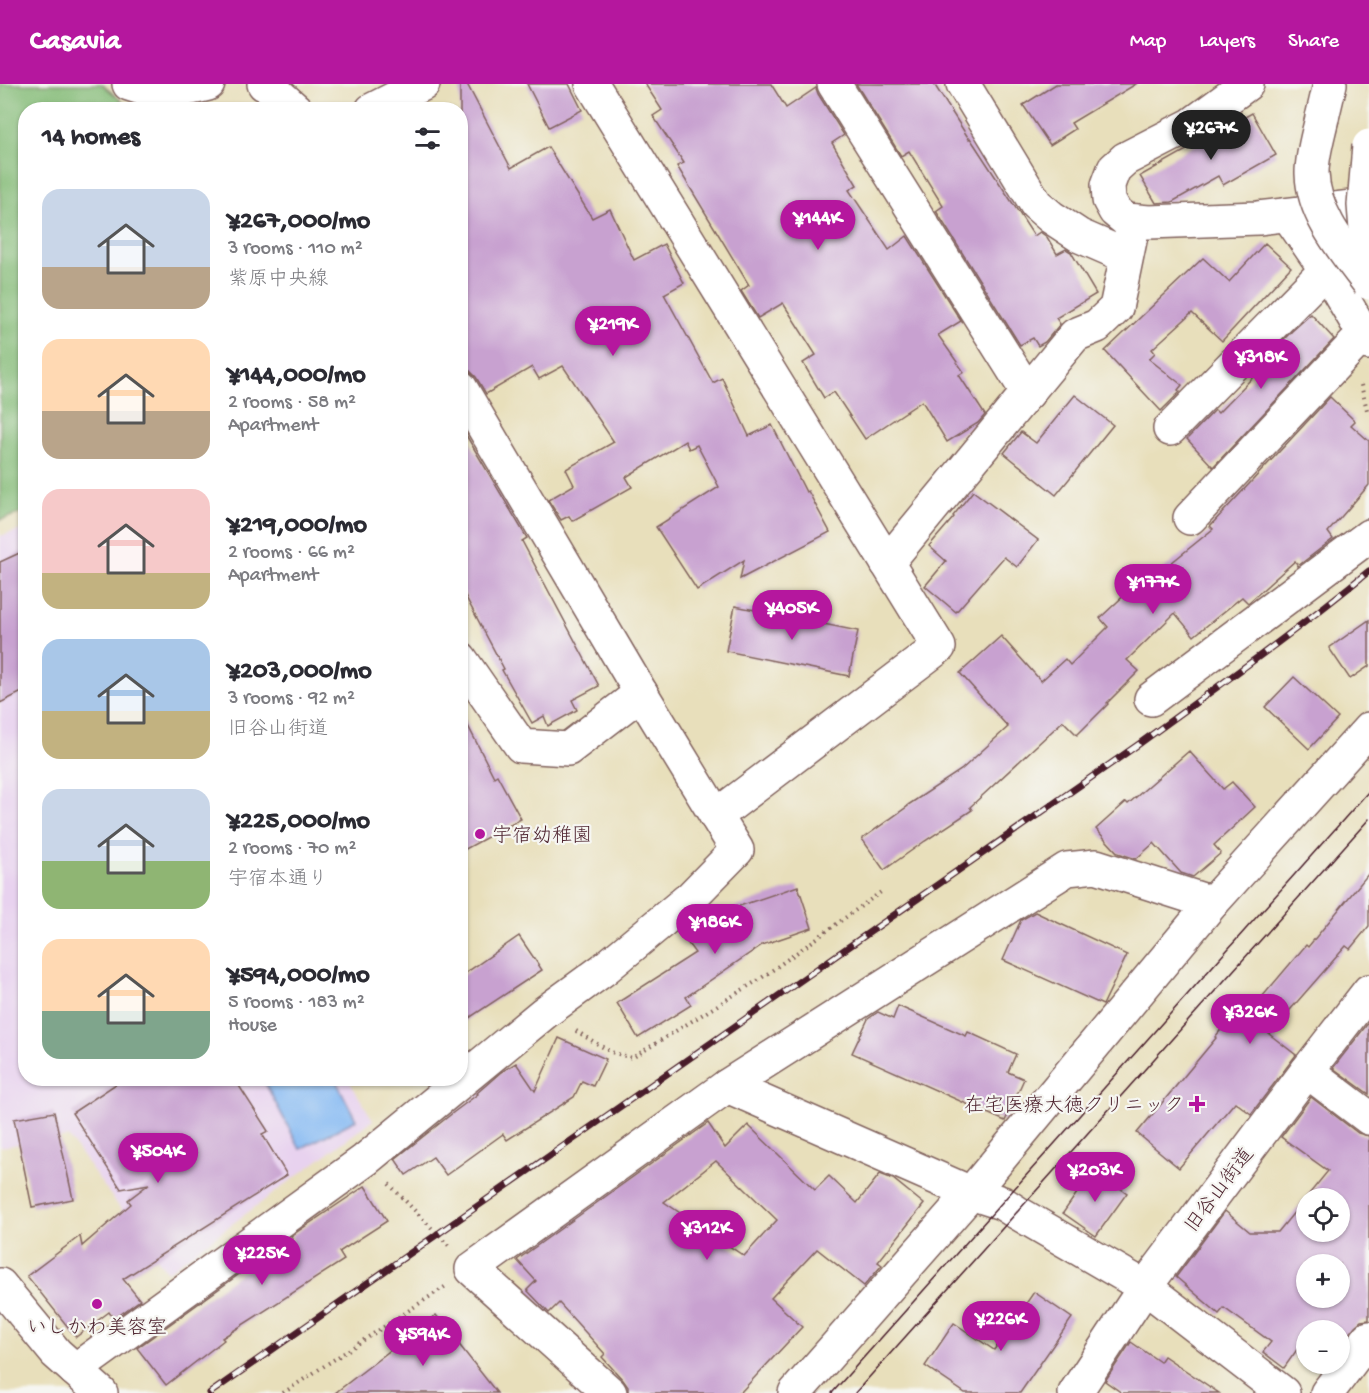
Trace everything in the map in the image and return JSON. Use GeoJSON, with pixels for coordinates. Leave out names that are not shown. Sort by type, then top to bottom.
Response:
{"type":"FeatureCollection","features":[{"type":"Feature","properties":{"kind":"street"},"geometry":{"type":"LineString","coordinates":[[129,84],[146,90],[170,92],[208,84]]}},
{"type":"Feature","properties":{"kind":"street"},"geometry":{"type":"LineString","coordinates":[[264,84],[287,102]]}},
{"type":"Feature","properties":{"kind":"street"},"geometry":{"type":"LineString","coordinates":[[388,102],[423,84]]}},
{"type":"Feature","properties":{"kind":"street"},"geometry":{"type":"LineString","coordinates":[[592,84],[939,647],[716,816]]}},
{"type":"Feature","properties":{"kind":"street"},"geometry":{"type":"LineString","coordinates":[[834,84],[1028,393]]}},
{"type":"Feature","properties":{"kind":"street"},"geometry":{"type":"LineString","coordinates":[[963,84],[1036,204],[1080,236],[1126,256]]}},
{"type":"Feature","properties":{"kind":"street"},"geometry":{"type":"LineString","coordinates":[[1247,84],[1191,125],[1125,159],[1114,169],[1108,185],[1110,201],[1115,211],[1126,220],[1149,222],[1258,218],[1361,206],[1369,253]]}},
{"type":"Feature","properties":{"kind":"street"},"geometry":{"type":"LineString","coordinates":[[1330,84],[1316,143],[1312,172],[1314,195],[1326,221],[1369,284]]}},
{"type":"Feature","properties":{"kind":"street"},"geometry":{"type":"LineString","coordinates":[[1369,146],[1364,206],[1369,267]]}},
{"type":"Feature","properties":{"kind":"street"},"geometry":{"type":"LineString","coordinates":[[1190,518],[1366,338],[1326,270],[1288,215]]}},
{"type":"Feature","properties":{"kind":"street"},"geometry":{"type":"LineString","coordinates":[[887,563],[1075,335],[1097,326],[1116,308],[1134,221]]}},
{"type":"Feature","properties":{"kind":"street"},"geometry":{"type":"LineString","coordinates":[[1170,429],[1326,270]]}},
{"type":"Feature","properties":{"kind":"street"},"geometry":{"type":"LineString","coordinates":[[468,401],[737,850],[691,897],[603,970],[544,1013],[468,1075]]}},
{"type":"Feature","properties":{"kind":"street"},"geometry":{"type":"LineString","coordinates":[[1151,699],[1369,536]]}},
{"type":"Feature","properties":{"kind":"street"},"geometry":{"type":"LineString","coordinates":[[468,670],[521,746],[568,748],[641,693]]}},
{"type":"Feature","properties":{"kind":"street"},"geometry":{"type":"LineString","coordinates":[[795,1393],[971,1193],[1212,903],[1369,729]]}},
{"type":"Feature","properties":{"kind":"street"},"geometry":{"type":"LineString","coordinates":[[597,1389],[472,1269],[727,1086],[1067,868],[1096,866],[1212,903]]}},
{"type":"Feature","properties":{"kind":"street","name":"旧谷山街道"},"geometry":{"type":"LineString","coordinates":[[1075,1393],[1145,1287],[1369,991]]}},
{"type":"Feature","properties":{"kind":"street"},"geometry":{"type":"LineString","coordinates":[[1307,1071],[1369,1118]]}},
{"type":"Feature","properties":{"kind":"street"},"geometry":{"type":"LineString","coordinates":[[75,1370],[365,1160],[455,1086]]}},
{"type":"Feature","properties":{"kind":"street"},"geometry":{"type":"LineString","coordinates":[[727,1086],[971,1193],[1002,1203],[1145,1287],[1283,1393]]}},
{"type":"Feature","properties":{"kind":"street"},"geometry":{"type":"LineString","coordinates":[[0,1285],[56,1353],[101,1393]]}},
{"type":"Feature","properties":{"kind":"street"},"geometry":{"type":"LineString","coordinates":[[1327,1393],[1369,1338]]}},
{"type":"Feature","properties":{"kind":"path"},"geometry":{"type":"LineString","coordinates":[[544,1013],[611,1052],[632,1058],[760,979],[881,892]]}},
{"type":"Feature","properties":{"kind":"path"},"geometry":{"type":"LineString","coordinates":[[283,1393],[472,1269],[365,1160]]}},
{"type":"Feature","properties":{"kind":"shaded area"},"geometry":{"type":"Polygon","coordinates":[[[18,531],[18,1086],[352,1086],[373,1120],[167,1272],[68,1137],[0,1147],[0,536],[18,531]]]}},
{"type":"Feature","properties":{"kind":"green space"},"geometry":{"type":"Polygon","coordinates":[[[0,84],[102,84],[123,102],[18,102],[18,514],[0,520],[0,84]]]}},
{"type":"Feature","properties":{"kind":"water"},"geometry":{"type":"Polygon","coordinates":[[[267,1086],[339,1086],[356,1120],[300,1149],[267,1086]]]}},
{"type":"Feature","properties":{"kind":"building"},"geometry":{"type":"Polygon","coordinates":[[[460,84],[467,84],[511,168],[548,147],[592,218],[610,209],[634,260],[664,244],[684,283],[664,294],[713,383],[722,378],[749,436],[772,425],[806,492],[808,491],[830,532],[740,579],[744,560],[697,590],[656,527],[719,487],[697,445],[689,449],[685,441],[626,477],[632,487],[572,521],[569,516],[561,520],[548,500],[574,485],[566,469],[614,442],[563,366],[539,379],[532,367],[486,394],[476,377],[468,370],[468,102],[460,102],[460,84]]]}},
{"type":"Feature","properties":{"kind":"building"},"geometry":{"type":"Polygon","coordinates":[[[527,84],[569,84],[582,110],[549,127],[527,84]]]}},
{"type":"Feature","properties":{"kind":"building"},"geometry":{"type":"Polygon","coordinates":[[[645,84],[771,84],[786,108],[816,88],[844,135],[832,143],[857,185],[849,190],[889,250],[907,236],[961,321],[938,335],[964,372],[959,375],[985,415],[978,423],[947,442],[922,401],[865,439],[834,392],[824,398],[803,363],[816,355],[783,303],[758,318],[741,291],[749,285],[677,166],[684,163],[653,116],[662,110],[645,84]]]}},
{"type":"Feature","properties":{"kind":"building"},"geometry":{"type":"Polygon","coordinates":[[[856,84],[934,84],[1034,236],[1040,232],[1047,237],[1057,254],[1066,249],[1071,252],[1096,294],[1056,318],[1060,324],[1045,342],[1038,346],[1033,338],[1020,345],[936,211],[943,206],[909,151],[901,156],[856,84]]]}},
{"type":"Feature","properties":{"kind":"building"},"geometry":{"type":"Polygon","coordinates":[[[1056,84],[1136,84],[1071,123],[1075,129],[1050,145],[1023,105],[1056,84]]]}},
{"type":"Feature","properties":{"kind":"building"},"geometry":{"type":"Polygon","coordinates":[[[1252,113],[1276,155],[1223,185],[1218,176],[1172,202],[1156,203],[1140,176],[1252,113]]]}},
{"type":"Feature","properties":{"kind":"building"},"geometry":{"type":"Polygon","coordinates":[[[1265,243],[1291,267],[1222,341],[1192,313],[1152,349],[1155,353],[1149,359],[1182,385],[1178,390],[1180,392],[1161,411],[1105,351],[1203,258],[1229,282],[1265,243]]]}},
{"type":"Feature","properties":{"kind":"building"},"geometry":{"type":"Polygon","coordinates":[[[1311,314],[1334,339],[1213,467],[1187,439],[1215,410],[1218,413],[1256,374],[1253,371],[1311,314]]]}},
{"type":"Feature","properties":{"kind":"building"},"geometry":{"type":"Polygon","coordinates":[[[1075,395],[1113,425],[1056,495],[1004,453],[1021,432],[1036,443],[1075,395]]]}},
{"type":"Feature","properties":{"kind":"building"},"geometry":{"type":"Polygon","coordinates":[[[1330,397],[1355,421],[1351,425],[1369,441],[1369,485],[1328,532],[1333,539],[1298,566],[1295,561],[1248,603],[1242,597],[1194,636],[1175,613],[1127,660],[1139,671],[1077,735],[1063,721],[970,807],[972,810],[884,870],[862,839],[961,770],[1008,727],[960,673],[1001,636],[1041,681],[1065,659],[1070,665],[1108,627],[1100,618],[1131,589],[1135,592],[1213,529],[1210,526],[1330,397]]]}},
{"type":"Feature","properties":{"kind":"building"},"geometry":{"type":"Polygon","coordinates":[[[468,438],[527,538],[522,541],[599,686],[572,700],[577,710],[548,726],[544,716],[532,723],[502,670],[504,669],[468,601],[468,438]]]}},
{"type":"Feature","properties":{"kind":"building"},"geometry":{"type":"Polygon","coordinates":[[[973,491],[1038,540],[1017,567],[1004,557],[956,612],[925,586],[946,561],[929,546],[973,491]]]}},
{"type":"Feature","properties":{"kind":"building"},"geometry":{"type":"Polygon","coordinates":[[[18,554],[18,694],[0,703],[0,562],[18,554]]]}},
{"type":"Feature","properties":{"kind":"building"},"geometry":{"type":"Polygon","coordinates":[[[735,606],[858,631],[849,676],[726,651],[735,606]]]}},
{"type":"Feature","properties":{"kind":"building"},"geometry":{"type":"Polygon","coordinates":[[[1369,620],[1369,666],[1350,679],[1329,648],[1369,620]]]}},
{"type":"Feature","properties":{"kind":"building"},"geometry":{"type":"Polygon","coordinates":[[[1294,677],[1338,718],[1309,749],[1265,707],[1294,677]]]}},
{"type":"Feature","properties":{"kind":"building"},"geometry":{"type":"Polygon","coordinates":[[[468,726],[494,777],[497,775],[521,819],[468,848],[468,726]]]}},
{"type":"Feature","properties":{"kind":"building"},"geometry":{"type":"Polygon","coordinates":[[[1189,751],[1223,789],[1232,782],[1255,807],[1214,845],[1221,853],[1193,877],[1181,873],[1154,843],[1136,859],[1118,853],[1096,829],[1189,751]]]}},
{"type":"Feature","properties":{"kind":"building"},"geometry":{"type":"Polygon","coordinates":[[[1369,873],[1369,926],[1350,949],[1346,946],[1269,1034],[1296,1055],[1251,1114],[1235,1102],[1179,1168],[1137,1133],[1238,1009],[1246,1016],[1306,945],[1308,947],[1369,873]]]}},
{"type":"Feature","properties":{"kind":"building"},"geometry":{"type":"Polygon","coordinates":[[[798,886],[812,928],[762,945],[686,997],[691,1005],[638,1038],[617,1003],[695,953],[684,938],[722,912],[798,886]]]}},
{"type":"Feature","properties":{"kind":"building"},"geometry":{"type":"Polygon","coordinates":[[[1035,912],[1127,955],[1103,1005],[1003,960],[1021,920],[1035,912]]]}},
{"type":"Feature","properties":{"kind":"building"},"geometry":{"type":"Polygon","coordinates":[[[519,936],[542,970],[468,1019],[468,971],[519,936]]]}},
{"type":"Feature","properties":{"kind":"building"},"geometry":{"type":"Polygon","coordinates":[[[898,1006],[966,1036],[968,1032],[1016,1054],[1008,1072],[1024,1079],[1005,1121],[852,1053],[868,1019],[878,1012],[893,1019],[898,1006]]]}},
{"type":"Feature","properties":{"kind":"building"},"geometry":{"type":"Polygon","coordinates":[[[1369,1022],[1369,1094],[1333,1068],[1369,1022]]]}},
{"type":"Feature","properties":{"kind":"building"},"geometry":{"type":"Polygon","coordinates":[[[559,1038],[606,1059],[593,1086],[582,1081],[574,1097],[507,1140],[503,1134],[446,1175],[433,1157],[406,1175],[395,1159],[478,1094],[501,1072],[516,1063],[535,1091],[559,1038]]]}},
{"type":"Feature","properties":{"kind":"building"},"geometry":{"type":"Polygon","coordinates":[[[113,1086],[239,1086],[268,1131],[262,1134],[287,1175],[123,1279],[140,1300],[114,1319],[109,1312],[76,1337],[27,1276],[80,1236],[82,1246],[131,1204],[128,1200],[149,1184],[121,1189],[72,1113],[113,1086]]]}},
{"type":"Feature","properties":{"kind":"building"},"geometry":{"type":"Polygon","coordinates":[[[1311,1097],[1358,1133],[1369,1136],[1369,1320],[1361,1321],[1350,1333],[1350,1320],[1296,1320],[1296,1351],[1284,1368],[1263,1352],[1271,1342],[1224,1308],[1219,1314],[1176,1277],[1225,1211],[1250,1232],[1278,1232],[1296,1210],[1296,1242],[1350,1242],[1350,1188],[1314,1188],[1328,1171],[1281,1137],[1311,1097]]]}},
{"type":"Feature","properties":{"kind":"building"},"geometry":{"type":"Polygon","coordinates":[[[54,1112],[73,1199],[32,1207],[14,1119],[54,1112]]]}},
{"type":"Feature","properties":{"kind":"building"},"geometry":{"type":"Polygon","coordinates":[[[708,1123],[725,1148],[748,1125],[815,1190],[829,1176],[857,1203],[880,1174],[893,1179],[924,1204],[878,1262],[882,1265],[864,1286],[817,1249],[771,1298],[802,1327],[740,1393],[628,1393],[628,1387],[623,1380],[602,1357],[605,1354],[559,1303],[549,1313],[527,1290],[536,1281],[517,1260],[708,1123]],[[716,1161],[664,1202],[744,1256],[777,1220],[716,1161]]]}},
{"type":"Feature","properties":{"kind":"building"},"geometry":{"type":"Polygon","coordinates":[[[1093,1170],[1127,1193],[1096,1236],[1063,1213],[1093,1170]]]}},
{"type":"Feature","properties":{"kind":"building"},"geometry":{"type":"Polygon","coordinates":[[[365,1186],[387,1221],[339,1252],[344,1260],[222,1338],[224,1340],[166,1385],[137,1348],[245,1270],[293,1239],[291,1236],[365,1186]]]}},
{"type":"Feature","properties":{"kind":"building"},"geometry":{"type":"Polygon","coordinates":[[[1034,1292],[1072,1318],[1020,1393],[965,1393],[925,1366],[954,1323],[994,1350],[1034,1292]]]}},
{"type":"Feature","properties":{"kind":"building"},"geometry":{"type":"Polygon","coordinates":[[[436,1315],[497,1393],[335,1393],[436,1315]]]}},
{"type":"Feature","properties":{"kind":"building"},"geometry":{"type":"Polygon","coordinates":[[[1131,1342],[1160,1362],[1164,1356],[1219,1393],[1122,1393],[1105,1381],[1131,1342]]]}},
{"type":"Feature","properties":{"kind":"tram line"},"geometry":{"type":"LineString","coordinates":[[832,1393],[1369,791]]}},
{"type":"Feature","properties":{"kind":"tram line"},"geometry":{"type":"LineString","coordinates":[[855,1393],[1369,819]]}},
{"type":"Feature","properties":{"kind":"railway"},"geometry":{"type":"LineString","coordinates":[[210,1393],[1139,744],[1284,638],[1369,571]]}},
{"type":"Feature","properties":{"kind":"place","name":"宇宿幼稚園"},"geometry":{"type":"Point","coordinates":[480,834]}},
{"type":"Feature","properties":{"kind":"place","name":"在宅医療大徳クリニック"},"geometry":{"type":"Point","coordinates":[1197,1104]}},
{"type":"Feature","properties":{"kind":"place","name":"いしかわ美容室"},"geometry":{"type":"Point","coordinates":[97,1304]}}]}
